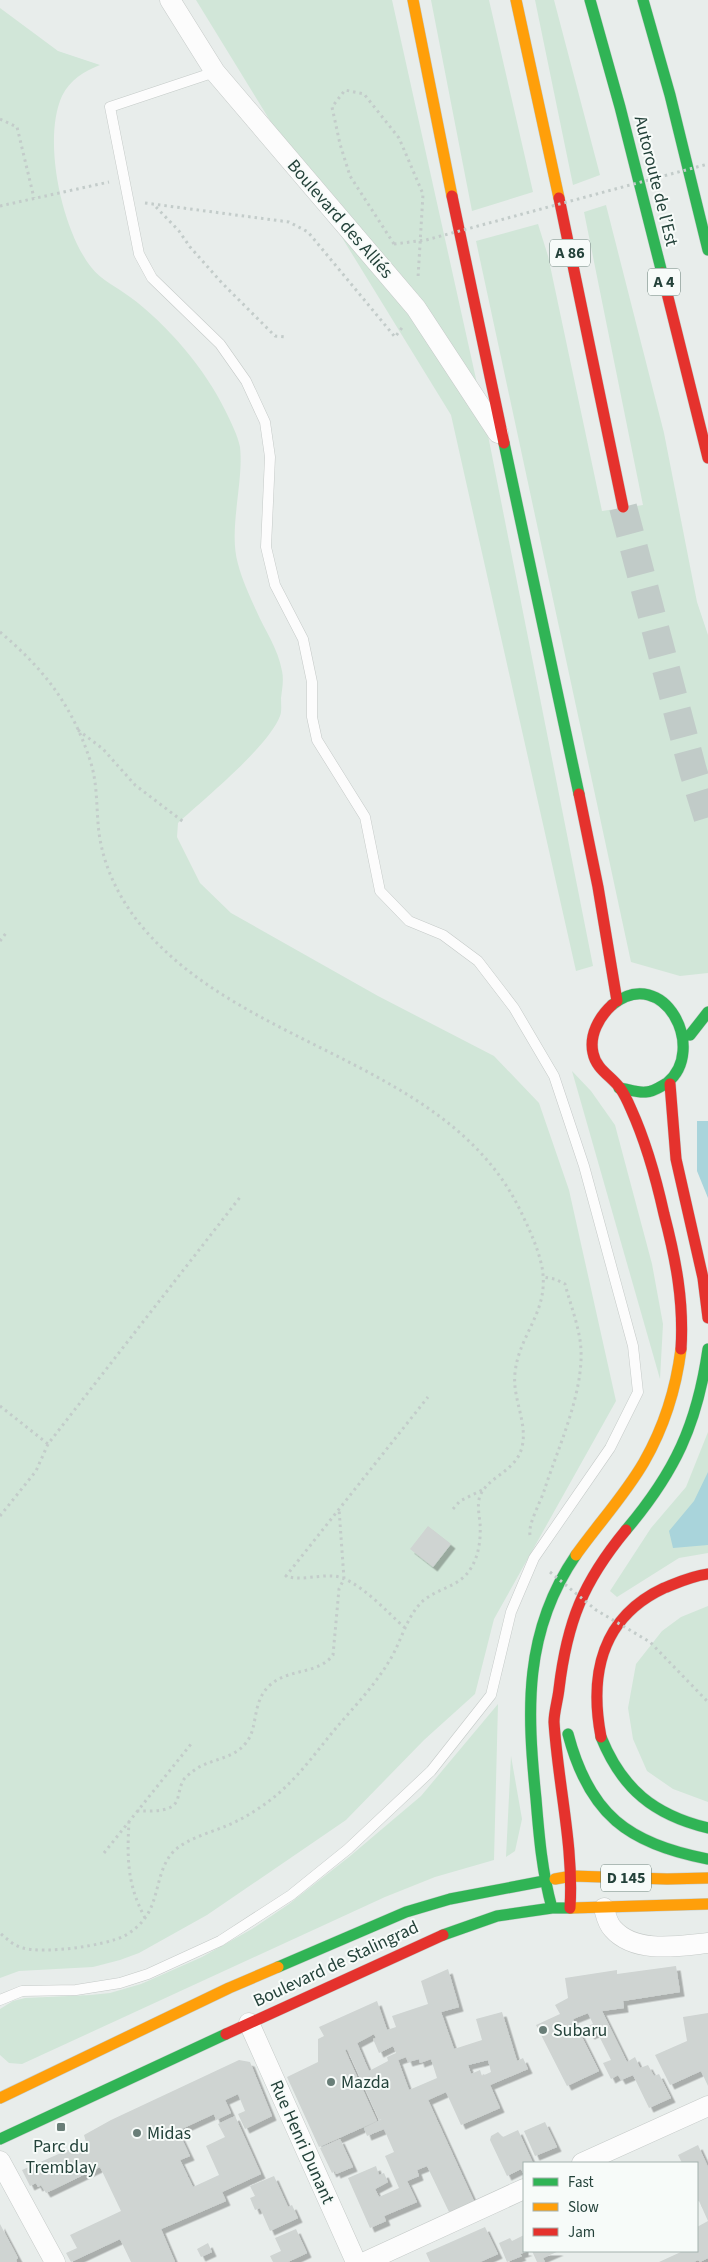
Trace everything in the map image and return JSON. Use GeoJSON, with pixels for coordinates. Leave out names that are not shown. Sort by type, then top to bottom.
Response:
{"type":"FeatureCollection","features":[{"type":"Feature","properties":{"kind":"main road"},"geometry":{"type":"LineString","coordinates":[[413,0],[464,258],[522,534],[562,706],[598,887],[617,1001]]}},
{"type":"Feature","properties":{"kind":"main road","name":"A 86"},"geometry":{"type":"LineString","coordinates":[[516,0],[623,507]]}},
{"type":"Feature","properties":{"kind":"main road","name":"Autoroute de l’Est"},"geometry":{"type":"LineString","coordinates":[[590,0],[620,107],[708,458]]}},
{"type":"Feature","properties":{"kind":"main road","name":"Autoroute de l’Est"},"geometry":{"type":"LineString","coordinates":[[643,0],[670,95],[708,250]]}},
{"type":"Feature","properties":{"kind":"main road"},"geometry":{"type":"LineString","coordinates":[[552,1908],[544,1881],[529,1723],[531,1666],[537,1641],[555,1591],[575,1556],[630,1485],[649,1455],[665,1418],[675,1383],[681,1349],[682,1304],[675,1253],[645,1142],[619,1088],[600,1070],[592,1045],[598,1020],[617,1001],[639,994],[662,999],[681,1013],[690,1035],[690,1049],[687,1062],[680,1074],[670,1084],[645,1093],[619,1088]]}},
{"type":"Feature","properties":{"kind":"main road"},"geometry":{"type":"LineString","coordinates":[[690,1035],[708,1012]]}},
{"type":"Feature","properties":{"kind":"main road"},"geometry":{"type":"LineString","coordinates":[[670,1084],[676,1159],[704,1278],[708,1318]]}},
{"type":"Feature","properties":{"kind":"main road"},"geometry":{"type":"LineString","coordinates":[[570,1908],[572,1876],[554,1720],[560,1699],[564,1653],[576,1611],[606,1555],[651,1500],[677,1459],[694,1417],[702,1388],[708,1349]]}},
{"type":"Feature","properties":{"kind":"main road"},"geometry":{"type":"LineString","coordinates":[[708,1574],[688,1576],[652,1594],[635,1605],[623,1617],[604,1650],[598,1672],[595,1698],[602,1738],[609,1757],[625,1782],[642,1799],[660,1810],[689,1824],[708,1828]]}},
{"type":"Feature","properties":{"kind":"main road"},"geometry":{"type":"LineString","coordinates":[[560,1699],[574,1758],[591,1793],[602,1809],[621,1826],[653,1847],[680,1856],[708,1859]]}},
{"type":"Feature","properties":{"kind":"main road","name":"Boulevard de Stalingrad"},"geometry":{"type":"LineString","coordinates":[[0,2098],[39,2081],[229,1988],[392,1917],[450,1899],[504,1887],[572,1876],[668,1880],[708,1878]]}},
{"type":"Feature","properties":{"kind":"main road","name":"Boulevard de Stalingrad"},"geometry":{"type":"LineString","coordinates":[[0,2139],[249,2023],[465,1926],[497,1916],[552,1908],[708,1904]]}},
{"type":"Feature","properties":{"kind":"street","name":"Boulevard des Alliés"},"geometry":{"type":"LineString","coordinates":[[170,0],[214,72],[416,308],[504,443]]}},
{"type":"Feature","properties":{"kind":"street"},"geometry":{"type":"LineString","coordinates":[[604,1908],[612,1929],[620,1936],[634,1942],[659,1946],[708,1943]]}},
{"type":"Feature","properties":{"kind":"street","name":"Rue Henri Dunant"},"geometry":{"type":"LineString","coordinates":[[249,2023],[356,2262]]}},
{"type":"Feature","properties":{"kind":"street"},"geometry":{"type":"LineString","coordinates":[[584,2162],[708,2106]]}},
{"type":"Feature","properties":{"kind":"street"},"geometry":{"type":"LineString","coordinates":[[0,2161],[55,2262]]}},
{"type":"Feature","properties":{"kind":"street"},"geometry":{"type":"LineString","coordinates":[[365,2262],[523,2189]]}},
{"type":"Feature","properties":{"kind":"lane"},"geometry":{"type":"LineString","coordinates":[[0,2000],[22,1991],[99,1987],[148,1974],[220,1941],[291,1895],[348,1849],[431,1771],[491,1695],[511,1612],[534,1558],[610,1448],[638,1392],[630,1337],[584,1166],[554,1076],[514,1008],[478,961],[443,935],[409,921],[380,891],[365,817],[317,740],[312,717],[312,682],[303,639],[274,584],[266,548],[270,457],[265,422],[246,381],[220,344],[152,278],[139,254],[110,107],[214,72]]}},
{"type":"Feature","properties":{"kind":"path"},"geometry":{"type":"LineString","coordinates":[[127,199],[155,206],[289,222],[308,232],[395,337],[416,308],[423,194],[399,138],[364,94],[345,90],[332,107],[342,152],[350,176],[394,244],[426,240],[708,164]]}},
{"type":"Feature","properties":{"kind":"path"},"geometry":{"type":"LineString","coordinates":[[0,119],[17,127],[34,198]]}},
{"type":"Feature","properties":{"kind":"path"},"geometry":{"type":"LineString","coordinates":[[0,206],[123,179]]}},
{"type":"Feature","properties":{"kind":"path"},"geometry":{"type":"LineString","coordinates":[[155,206],[179,230],[190,248],[222,283],[275,336],[286,337]]}},
{"type":"Feature","properties":{"kind":"path"},"geometry":{"type":"LineString","coordinates":[[0,632],[40,668],[61,697],[78,730],[90,760],[94,778],[100,838],[111,874],[122,902],[139,923],[181,965],[240,1006],[410,1096],[459,1133],[504,1182],[519,1207],[535,1244],[543,1277],[541,1305],[515,1368],[514,1382],[522,1430],[522,1448],[514,1464],[482,1490],[460,1501],[453,1509]]}},
{"type":"Feature","properties":{"kind":"path"},"geometry":{"type":"LineString","coordinates":[[78,730],[103,749],[135,785],[185,823]]}},
{"type":"Feature","properties":{"kind":"path"},"geometry":{"type":"LineString","coordinates":[[0,941],[6,934]]}},
{"type":"Feature","properties":{"kind":"path"},"geometry":{"type":"LineString","coordinates":[[0,1516],[36,1471],[48,1444],[241,1196]]}},
{"type":"Feature","properties":{"kind":"path"},"geometry":{"type":"LineString","coordinates":[[543,1277],[555,1279],[565,1284],[580,1340],[581,1363],[576,1395],[539,1508],[529,1526],[534,1558],[596,1610],[650,1642],[708,1702]]}},
{"type":"Feature","properties":{"kind":"path"},"geometry":{"type":"LineString","coordinates":[[405,1628],[364,1592],[344,1579],[334,1576],[286,1576],[428,1397]]}},
{"type":"Feature","properties":{"kind":"path"},"geometry":{"type":"LineString","coordinates":[[0,1406],[48,1444]]}},
{"type":"Feature","properties":{"kind":"path"},"geometry":{"type":"LineString","coordinates":[[0,1933],[26,1950],[57,1949],[111,1941],[130,1933],[145,1918],[167,1860],[176,1850],[187,1842],[253,1812],[278,1794],[300,1771],[391,1660],[416,1608],[424,1600],[455,1585],[465,1577],[478,1553],[480,1531],[479,1505],[482,1490]]}},
{"type":"Feature","properties":{"kind":"path"},"geometry":{"type":"LineString","coordinates":[[138,1811],[160,1810],[172,1806],[178,1797],[182,1782],[193,1771],[208,1761],[231,1754],[246,1744],[258,1702],[270,1684],[290,1674],[320,1666],[329,1660],[335,1648],[339,1589],[344,1579],[339,1509]]}},
{"type":"Feature","properties":{"kind":"path"},"geometry":{"type":"LineString","coordinates":[[104,1853],[191,1744]]}},
{"type":"Feature","properties":{"kind":"path"},"geometry":{"type":"LineString","coordinates":[[129,1821],[128,1872],[138,1905],[145,1918]]}},
{"type":"Feature","properties":{"kind":"green space"},"geometry":{"type":"Polygon","coordinates":[[[196,0],[392,0],[484,415],[593,966],[576,971],[451,415],[196,0]]]}},
{"type":"Feature","properties":{"kind":"green space"},"geometry":{"type":"Polygon","coordinates":[[[431,0],[489,0],[533,192],[472,211],[431,0]]]}},
{"type":"Feature","properties":{"kind":"green space"},"geometry":{"type":"Polygon","coordinates":[[[535,0],[554,0],[600,175],[573,185],[535,0]]]}},
{"type":"Feature","properties":{"kind":"green space"},"geometry":{"type":"Polygon","coordinates":[[[0,8],[58,51],[100,65],[83,73],[69,85],[62,96],[56,114],[54,136],[58,184],[71,231],[95,272],[144,308],[184,348],[217,395],[236,433],[240,447],[241,461],[235,521],[235,551],[246,587],[280,663],[283,678],[281,712],[273,729],[263,742],[219,787],[178,823],[177,837],[200,883],[231,913],[378,996],[494,1056],[539,1103],[569,1190],[616,1401],[494,1619],[475,1694],[424,1740],[346,1820],[207,1915],[139,1953],[93,1967],[19,1971],[0,1978],[0,8]]]}},
{"type":"Feature","properties":{"kind":"green space"},"geometry":{"type":"Polygon","coordinates":[[[606,205],[664,433],[697,602],[708,635],[708,973],[680,976],[631,962],[476,241],[538,224],[548,256],[602,511],[643,505],[584,212],[606,205]]]}},
{"type":"Feature","properties":{"kind":"green space"},"geometry":{"type":"Polygon","coordinates":[[[572,1071],[591,1091],[615,1125],[652,1264],[663,1324],[660,1379],[572,1071]]]}},
{"type":"Feature","properties":{"kind":"green space"},"geometry":{"type":"Polygon","coordinates":[[[708,1432],[708,1553],[679,1558],[617,1597],[610,1591],[651,1528],[686,1487],[708,1432]]]}},
{"type":"Feature","properties":{"kind":"green space"},"geometry":{"type":"Polygon","coordinates":[[[708,1606],[708,1802],[673,1789],[647,1771],[633,1739],[628,1708],[636,1664],[662,1631],[681,1617],[708,1606]]]}},
{"type":"Feature","properties":{"kind":"green space"},"geometry":{"type":"Polygon","coordinates":[[[498,1704],[494,1860],[435,1877],[385,1897],[22,2064],[9,2063],[0,2055],[0,2009],[13,2001],[25,1998],[110,1993],[141,1984],[202,1957],[252,1929],[289,1904],[349,1857],[421,1796],[498,1704]]]}},
{"type":"Feature","properties":{"kind":"green space"},"geometry":{"type":"Polygon","coordinates":[[[511,1756],[522,1819],[515,1851],[506,1857],[511,1756]]]}},
{"type":"Feature","properties":{"kind":"water"},"geometry":{"type":"Polygon","coordinates":[[[697,1121],[708,1121],[708,1198],[697,1171],[697,1121]]]}},
{"type":"Feature","properties":{"kind":"water"},"geometry":{"type":"Polygon","coordinates":[[[708,1472],[708,1545],[673,1548],[669,1531],[694,1501],[708,1472]]]}},
{"type":"Feature","properties":{"kind":"building"},"geometry":{"type":"Polygon","coordinates":[[[428,1526],[451,1544],[433,1567],[410,1549],[428,1526]]]}},
{"type":"Feature","properties":{"kind":"building"},"geometry":{"type":"Polygon","coordinates":[[[676,1966],[680,1992],[623,2001],[624,2008],[602,2011],[627,2062],[635,2057],[640,2068],[648,2065],[654,2076],[659,2074],[671,2098],[649,2108],[633,2075],[621,2080],[618,2075],[611,2079],[603,2063],[611,2060],[597,2032],[590,2035],[586,2027],[593,2024],[588,2013],[573,2019],[599,2071],[567,2086],[536,2025],[560,2014],[555,2005],[568,1998],[565,1978],[617,1970],[617,1974],[676,1966]]]}},
{"type":"Feature","properties":{"kind":"building"},"geometry":{"type":"Polygon","coordinates":[[[448,1969],[459,2007],[441,2012],[454,2049],[482,2040],[476,2019],[502,2012],[517,2061],[523,2058],[528,2069],[490,2085],[500,2108],[461,2125],[446,2092],[428,2100],[474,2201],[449,2212],[427,2166],[417,2170],[419,2176],[407,2181],[417,2202],[384,2216],[386,2221],[370,2228],[348,2178],[376,2166],[379,2175],[384,2173],[388,2182],[375,2189],[379,2197],[399,2188],[385,2156],[394,2152],[384,2129],[367,2136],[364,2128],[382,2119],[379,2120],[347,2049],[345,2050],[377,2121],[319,2147],[287,2077],[318,2062],[318,2039],[324,2036],[319,2027],[377,2001],[387,2030],[396,2027],[392,2016],[428,2004],[421,1981],[448,1969]],[[374,2034],[357,2043],[369,2071],[388,2061],[387,2057],[396,2053],[393,2046],[379,2053],[373,2039],[376,2038],[374,2034]],[[406,2057],[398,2060],[409,2090],[437,2078],[431,2059],[420,2063],[419,2059],[408,2062],[406,2057]],[[488,2060],[468,2065],[471,2074],[480,2070],[482,2076],[491,2072],[488,2060]]]}},
{"type":"Feature","properties":{"kind":"building"},"geometry":{"type":"Polygon","coordinates":[[[708,2013],[708,2086],[701,2071],[670,2085],[655,2055],[687,2041],[683,2017],[708,2013]]]}},
{"type":"Feature","properties":{"kind":"building"},"geometry":{"type":"Polygon","coordinates":[[[239,2060],[250,2062],[272,2116],[245,2129],[238,2114],[245,2111],[238,2094],[225,2100],[231,2113],[216,2120],[214,2114],[175,2132],[180,2135],[190,2156],[180,2160],[193,2187],[219,2175],[206,2146],[225,2137],[218,2124],[235,2116],[261,2174],[222,2192],[226,2201],[161,2229],[175,2262],[131,2262],[120,2239],[71,2262],[66,2253],[77,2248],[70,2235],[121,2211],[100,2167],[46,2193],[41,2185],[38,2187],[36,2183],[30,2186],[22,2170],[86,2142],[84,2135],[111,2120],[239,2060]]]}},
{"type":"Feature","properties":{"kind":"building"},"geometry":{"type":"Polygon","coordinates":[[[545,2122],[557,2147],[535,2156],[524,2131],[545,2122]]]}},
{"type":"Feature","properties":{"kind":"building"},"geometry":{"type":"Polygon","coordinates":[[[518,2130],[533,2162],[523,2162],[523,2173],[521,2169],[507,2176],[490,2140],[491,2136],[498,2132],[503,2137],[518,2130]]]}},
{"type":"Feature","properties":{"kind":"building"},"geometry":{"type":"Polygon","coordinates":[[[340,2139],[353,2167],[336,2174],[335,2171],[332,2173],[320,2148],[340,2139]]]}},
{"type":"Feature","properties":{"kind":"building"},"geometry":{"type":"Polygon","coordinates":[[[698,2145],[708,2167],[708,2221],[698,2202],[698,2162],[682,2162],[678,2155],[698,2145]]]}},
{"type":"Feature","properties":{"kind":"building"},"geometry":{"type":"Polygon","coordinates":[[[274,2176],[288,2207],[292,2205],[298,2218],[270,2231],[260,2208],[255,2210],[250,2198],[255,2196],[250,2186],[274,2176]]]}},
{"type":"Feature","properties":{"kind":"building"},"geometry":{"type":"Polygon","coordinates":[[[708,2221],[708,2258],[700,2262],[698,2260],[694,2262],[659,2262],[681,2252],[698,2252],[698,2226],[708,2221]]]}},
{"type":"Feature","properties":{"kind":"building"},"geometry":{"type":"Polygon","coordinates":[[[0,2224],[18,2258],[17,2262],[0,2262],[0,2224]]]}},
{"type":"Feature","properties":{"kind":"building"},"geometry":{"type":"Polygon","coordinates":[[[485,2227],[498,2254],[480,2262],[430,2262],[426,2253],[485,2227]]]}},
{"type":"Feature","properties":{"kind":"building"},"geometry":{"type":"Polygon","coordinates":[[[296,2229],[307,2253],[288,2262],[273,2262],[270,2256],[281,2251],[275,2238],[296,2229]]]}},
{"type":"Feature","properties":{"kind":"building"},"geometry":{"type":"Polygon","coordinates":[[[523,2236],[523,2252],[525,2252],[520,2254],[522,2256],[507,2262],[499,2243],[510,2238],[512,2241],[523,2236]]]}},
{"type":"Feature","properties":{"kind":"building"},"geometry":{"type":"Polygon","coordinates":[[[208,2243],[212,2252],[201,2257],[197,2249],[208,2243]]]}},
{"type":"Feature","properties":{"kind":"building"},"geometry":{"type":"Polygon","coordinates":[[[532,2252],[557,2252],[543,2258],[545,2262],[537,2262],[532,2252]]]}},
{"type":"Feature","properties":{"kind":"tunnel"},"geometry":{"type":"LineString","coordinates":[[623,507],[693,771],[708,819]]}},
{"type":"Feature","properties":{"kind":"traffic: fast"},"geometry":{"type":"LineString","coordinates":[[590,0],[620,107],[662,273]]}},
{"type":"Feature","properties":{"kind":"traffic: fast"},"geometry":{"type":"LineString","coordinates":[[643,0],[670,95],[708,250]]}},
{"type":"Feature","properties":{"kind":"traffic: fast"},"geometry":{"type":"LineString","coordinates":[[504,443],[579,794]]}},
{"type":"Feature","properties":{"kind":"traffic: fast"},"geometry":{"type":"LineString","coordinates":[[612,1005],[631,995],[648,995],[663,1003],[674,1016],[681,1033],[683,1051],[679,1068],[667,1083],[662,1086],[643,1092],[619,1088]]}},
{"type":"Feature","properties":{"kind":"traffic: fast"},"geometry":{"type":"LineString","coordinates":[[690,1035],[708,1012]]}},
{"type":"Feature","properties":{"kind":"traffic: fast"},"geometry":{"type":"LineString","coordinates":[[626,1530],[658,1488],[681,1446],[697,1401],[708,1349]]}},
{"type":"Feature","properties":{"kind":"traffic: fast"},"geometry":{"type":"LineString","coordinates":[[571,1908],[552,1908],[543,1867],[533,1766],[531,1703],[533,1673],[546,1613],[559,1584],[576,1555]]}},
{"type":"Feature","properties":{"kind":"traffic: fast"},"geometry":{"type":"LineString","coordinates":[[568,1734],[587,1785],[600,1805],[616,1821],[634,1834],[655,1844],[680,1853],[708,1859]]}},
{"type":"Feature","properties":{"kind":"traffic: fast"},"geometry":{"type":"LineString","coordinates":[[601,1737],[619,1771],[642,1797],[671,1816],[708,1828]]}},
{"type":"Feature","properties":{"kind":"traffic: fast"},"geometry":{"type":"LineString","coordinates":[[278,1967],[406,1912],[450,1899],[544,1881]]}},
{"type":"Feature","properties":{"kind":"traffic: fast"},"geometry":{"type":"LineString","coordinates":[[443,1935],[497,1916],[552,1908]]}},
{"type":"Feature","properties":{"kind":"traffic: fast"},"geometry":{"type":"LineString","coordinates":[[0,2139],[226,2034]]}},
{"type":"Feature","properties":{"kind":"traffic: slow"},"geometry":{"type":"LineString","coordinates":[[413,0],[452,196]]}},
{"type":"Feature","properties":{"kind":"traffic: slow"},"geometry":{"type":"LineString","coordinates":[[516,0],[559,198]]}},
{"type":"Feature","properties":{"kind":"traffic: slow"},"geometry":{"type":"LineString","coordinates":[[576,1555],[628,1486],[651,1449],[668,1407],[676,1379],[681,1349]]}},
{"type":"Feature","properties":{"kind":"traffic: slow"},"geometry":{"type":"LineString","coordinates":[[555,1879],[572,1876],[667,1879],[708,1878]]}},
{"type":"Feature","properties":{"kind":"traffic: slow"},"geometry":{"type":"LineString","coordinates":[[571,1908],[708,1904]]}},
{"type":"Feature","properties":{"kind":"traffic: slow"},"geometry":{"type":"LineString","coordinates":[[0,2098],[229,1988],[278,1967]]}},
{"type":"Feature","properties":{"kind":"traffic: jam"},"geometry":{"type":"LineString","coordinates":[[452,196],[504,443]]}},
{"type":"Feature","properties":{"kind":"traffic: jam"},"geometry":{"type":"LineString","coordinates":[[559,198],[623,507]]}},
{"type":"Feature","properties":{"kind":"traffic: jam"},"geometry":{"type":"LineString","coordinates":[[662,273],[708,458]]}},
{"type":"Feature","properties":{"kind":"traffic: jam"},"geometry":{"type":"LineString","coordinates":[[579,794],[598,887],[617,1001]]}},
{"type":"Feature","properties":{"kind":"traffic: jam"},"geometry":{"type":"LineString","coordinates":[[612,1005],[596,1027],[592,1040],[593,1053],[597,1064],[620,1088],[625,1096],[650,1160],[675,1265],[680,1298],[681,1349]]}},
{"type":"Feature","properties":{"kind":"traffic: jam"},"geometry":{"type":"LineString","coordinates":[[670,1084],[676,1159],[703,1278],[708,1318]]}},
{"type":"Feature","properties":{"kind":"traffic: jam"},"geometry":{"type":"LineString","coordinates":[[570,1908],[570,1862],[554,1722],[562,1665],[572,1623],[588,1585],[611,1549],[626,1530]]}},
{"type":"Feature","properties":{"kind":"traffic: jam"},"geometry":{"type":"LineString","coordinates":[[601,1737],[597,1691],[599,1670],[605,1650],[614,1631],[626,1615],[643,1600],[664,1588],[708,1574]]}},
{"type":"Feature","properties":{"kind":"traffic: jam"},"geometry":{"type":"LineString","coordinates":[[226,2034],[443,1935]]}},
{"type":"Feature","properties":{"kind":"place","name":"Subaru"},"geometry":{"type":"Point","coordinates":[543,2030]}},
{"type":"Feature","properties":{"kind":"place","name":"Mazda"},"geometry":{"type":"Point","coordinates":[331,2082]}},
{"type":"Feature","properties":{"kind":"place","name":"Parc du Tremblay"},"geometry":{"type":"Point","coordinates":[61,2127]}},
{"type":"Feature","properties":{"kind":"place","name":"Midas"},"geometry":{"type":"Point","coordinates":[137,2133]}}]}
